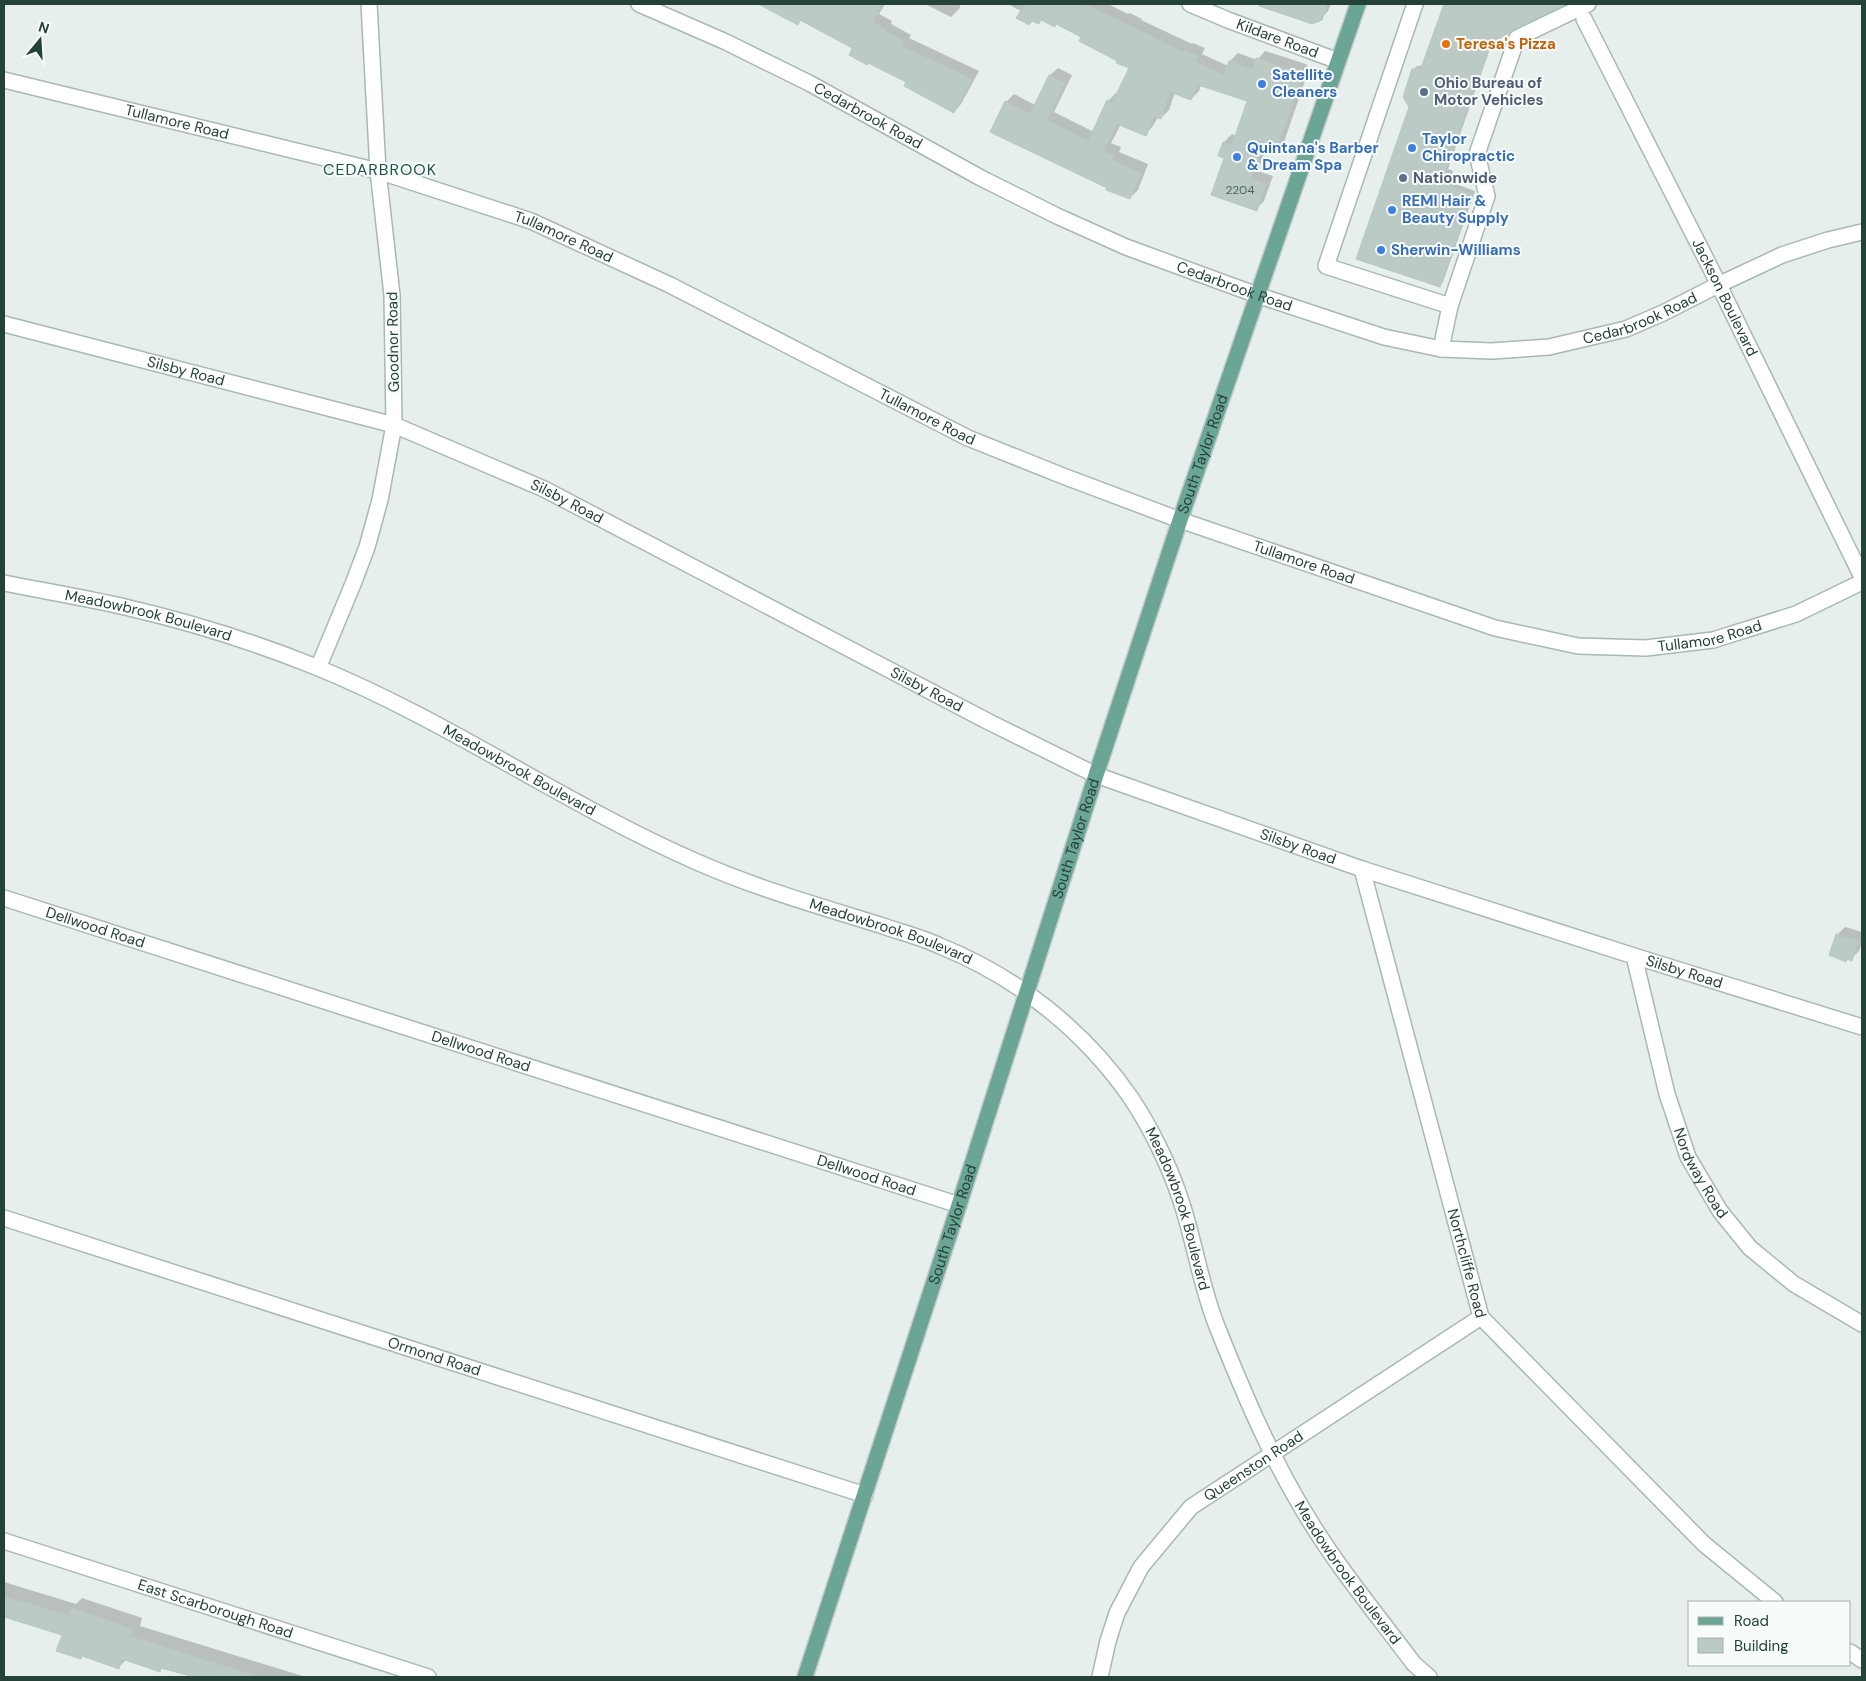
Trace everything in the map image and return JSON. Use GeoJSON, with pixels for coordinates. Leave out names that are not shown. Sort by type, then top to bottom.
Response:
{"type":"FeatureCollection","features":[{"type":"Feature","properties":{"kind":"main road","name":"South Taylor Road"},"geometry":{"type":"LineString","coordinates":[[805,1677],[959,1206],[1096,774],[1180,520],[1358,4]]}},
{"type":"Feature","properties":{"kind":"street","name":"Goodnor Road"},"geometry":{"type":"LineString","coordinates":[[318,668],[367,547],[380,500],[394,425],[392,294],[378,171],[369,4]]}},
{"type":"Feature","properties":{"kind":"street","name":"Cedarbrook Road"},"geometry":{"type":"LineString","coordinates":[[639,4],[726,42],[809,83],[982,178],[1057,216],[1144,254],[1257,295],[1384,337],[1441,349],[1492,351],[1549,347],[1626,329],[1782,255],[1828,240],[1862,232]]}},
{"type":"Feature","properties":{"kind":"street","name":"Kildare Road"},"geometry":{"type":"LineString","coordinates":[[1190,4],[1338,61]]}},
{"type":"Feature","properties":{"kind":"street"},"geometry":{"type":"LineString","coordinates":[[1415,4],[1326,266],[1450,306]]}},
{"type":"Feature","properties":{"kind":"street"},"geometry":{"type":"LineString","coordinates":[[1441,349],[1450,306],[1487,196],[1477,154],[1517,38],[1588,4]]}},
{"type":"Feature","properties":{"kind":"street","name":"Jackson Boulevard"},"geometry":{"type":"LineString","coordinates":[[1584,19],[1862,577]]}},
{"type":"Feature","properties":{"kind":"street","name":"Tullamore Road"},"geometry":{"type":"LineString","coordinates":[[4,80],[378,171],[531,221],[670,285],[968,438],[1180,520],[1495,628],[1578,646],[1646,648],[1713,640],[1796,614],[1862,582]]}},
{"type":"Feature","properties":{"kind":"street","name":"Silsby Road"},"geometry":{"type":"LineString","coordinates":[[4,324],[394,425],[544,489],[980,717],[1096,774],[1362,869],[1862,1027]]}},
{"type":"Feature","properties":{"kind":"street","name":"Meadowbrook Boulevard"},"geometry":{"type":"LineString","coordinates":[[4,583],[124,606],[180,621],[251,643],[318,668],[440,726],[604,817],[671,850],[746,881],[936,944],[981,964],[1027,992],[1059,1018],[1105,1066],[1131,1099],[1157,1144],[1180,1197],[1214,1322],[1272,1454],[1310,1521],[1412,1671],[1429,1677]]}},
{"type":"Feature","properties":{"kind":"street","name":"Northcliffe Road"},"geometry":{"type":"LineString","coordinates":[[1362,869],[1481,1317],[1704,1544],[1774,1601]]}},
{"type":"Feature","properties":{"kind":"street","name":"Dellwood Road"},"geometry":{"type":"LineString","coordinates":[[4,898],[959,1206]]}},
{"type":"Feature","properties":{"kind":"street","name":"Nordway Road"},"geometry":{"type":"LineString","coordinates":[[1634,956],[1667,1094],[1688,1157],[1720,1211],[1750,1248],[1794,1284],[1862,1324]]}},
{"type":"Feature","properties":{"kind":"street","name":"Ormond Road"},"geometry":{"type":"LineString","coordinates":[[4,1218],[865,1495]]}},
{"type":"Feature","properties":{"kind":"street","name":"Queenston Road"},"geometry":{"type":"LineString","coordinates":[[1100,1677],[1117,1613],[1141,1567],[1191,1507],[1481,1317]]}},
{"type":"Feature","properties":{"kind":"street","name":"East Scarborough Road"},"geometry":{"type":"LineString","coordinates":[[4,1541],[428,1677]]}},
{"type":"Feature","properties":{"kind":"street"},"geometry":{"type":"LineString","coordinates":[[1851,1653],[1862,1660]]}},
{"type":"Feature","properties":{"kind":"building"},"geometry":{"type":"Polygon","coordinates":[[[758,4],[882,4],[873,22],[905,42],[902,46],[972,79],[954,113],[904,86],[906,82],[849,55],[852,48],[800,20],[798,25],[758,4]]]}},
{"type":"Feature","properties":{"kind":"building"},"geometry":{"type":"Polygon","coordinates":[[[1025,4],[1085,4],[1184,52],[1184,50],[1198,56],[1195,62],[1224,75],[1229,61],[1253,69],[1256,58],[1298,72],[1302,78],[1276,151],[1262,147],[1251,179],[1266,184],[1257,211],[1211,195],[1224,158],[1218,156],[1223,142],[1232,145],[1247,101],[1198,85],[1191,100],[1170,92],[1161,119],[1154,117],[1146,136],[1117,124],[1104,151],[1114,155],[1112,160],[1141,173],[1130,199],[1106,190],[1107,188],[990,132],[1005,101],[1030,114],[1049,75],[1065,83],[1047,120],[1088,141],[1107,100],[1112,103],[1129,68],[1116,63],[1117,61],[1079,41],[1081,37],[1056,24],[1055,27],[1041,20],[1039,24],[1032,21],[1029,25],[1016,18],[1025,4]]]}},
{"type":"Feature","properties":{"kind":"building"},"geometry":{"type":"Polygon","coordinates":[[[1259,4],[1327,4],[1322,20],[1312,24],[1259,6],[1259,4]]]}},
{"type":"Feature","properties":{"kind":"building"},"geometry":{"type":"Polygon","coordinates":[[[1444,4],[1567,4],[1513,30],[1491,43],[1445,173],[1451,175],[1448,185],[1472,194],[1440,287],[1356,259],[1409,107],[1403,97],[1412,69],[1421,68],[1444,4]]]}},
{"type":"Feature","properties":{"kind":"building"},"geometry":{"type":"Polygon","coordinates":[[[1836,934],[1858,941],[1852,961],[1847,959],[1846,962],[1829,955],[1836,934]]]}},
{"type":"Feature","properties":{"kind":"building"},"geometry":{"type":"Polygon","coordinates":[[[4,1596],[68,1615],[71,1608],[133,1629],[130,1636],[250,1674],[250,1677],[194,1677],[161,1668],[160,1672],[122,1659],[119,1669],[82,1656],[81,1659],[56,1651],[62,1635],[4,1617],[4,1596]]]}},
{"type":"Feature","properties":{"kind":"place","name":"Teresa's Pizza"},"geometry":{"type":"Point","coordinates":[1446,44]}},
{"type":"Feature","properties":{"kind":"place","name":"Satellite Cleaners"},"geometry":{"type":"Point","coordinates":[1262,84]}},
{"type":"Feature","properties":{"kind":"place","name":"Ohio Bureau of Motor Vehicles"},"geometry":{"type":"Point","coordinates":[1424,92]}},
{"type":"Feature","properties":{"kind":"place","name":"Taylor Chiropractic"},"geometry":{"type":"Point","coordinates":[1412,148]}},
{"type":"Feature","properties":{"kind":"place","name":"Quintana's Barber & Dream Spa"},"geometry":{"type":"Point","coordinates":[1237,157]}},
{"type":"Feature","properties":{"kind":"place","name":"Nationwide"},"geometry":{"type":"Point","coordinates":[1403,178]}},
{"type":"Feature","properties":{"kind":"place","name":"REMI Hair & Beauty Supply"},"geometry":{"type":"Point","coordinates":[1392,210]}},
{"type":"Feature","properties":{"kind":"place","name":"Sherwin-Williams"},"geometry":{"type":"Point","coordinates":[1381,250]}},
{"type":"Feature","properties":{"kind":"district","name":"CEDARBROOK"},"geometry":{"type":"Point","coordinates":[380,169]}}]}
